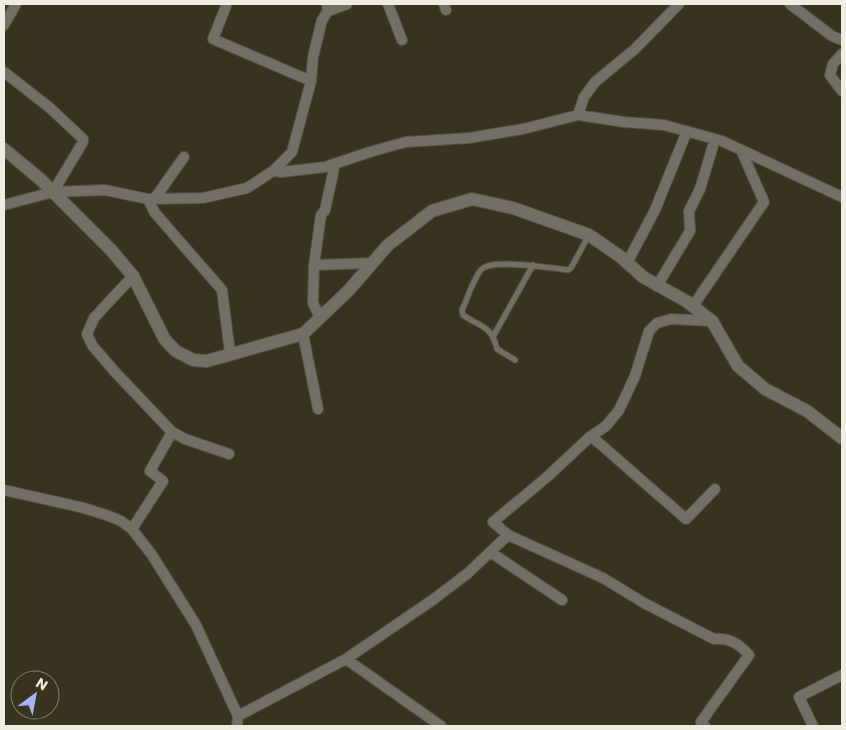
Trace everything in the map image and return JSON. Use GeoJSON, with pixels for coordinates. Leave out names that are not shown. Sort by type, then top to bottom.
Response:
{"type":"FeatureCollection","features":[{"type":"Feature","properties":{"kind":"street"},"geometry":{"type":"LineString","coordinates":[[4,25],[16,4]]}},
{"type":"Feature","properties":{"kind":"street"},"geometry":{"type":"LineString","coordinates":[[4,205],[53,192],[105,190],[151,199],[204,198],[248,188],[273,171],[292,152],[311,81],[313,57],[322,20],[328,7],[348,4]]}},
{"type":"Feature","properties":{"kind":"street"},"geometry":{"type":"LineString","coordinates":[[388,4],[402,40]]}},
{"type":"Feature","properties":{"kind":"street"},"geometry":{"type":"LineString","coordinates":[[578,115],[584,97],[595,82],[635,49],[679,4]]}},
{"type":"Feature","properties":{"kind":"street"},"geometry":{"type":"LineString","coordinates":[[790,4],[832,36],[842,40]]}},
{"type":"Feature","properties":{"kind":"street"},"geometry":{"type":"LineString","coordinates":[[226,6],[212,39],[311,81]]}},
{"type":"Feature","properties":{"kind":"street"},"geometry":{"type":"LineString","coordinates":[[842,54],[833,64],[830,75],[842,91]]}},
{"type":"Feature","properties":{"kind":"street"},"geometry":{"type":"LineString","coordinates":[[4,72],[50,108],[83,139],[53,192]]}},
{"type":"Feature","properties":{"kind":"street"},"geometry":{"type":"LineString","coordinates":[[273,171],[282,172],[325,168],[372,151],[406,142],[469,138],[523,129],[578,115],[624,122],[664,125],[715,139],[842,197]]}},
{"type":"Feature","properties":{"kind":"street"},"geometry":{"type":"LineString","coordinates":[[627,263],[655,210],[687,131]]}},
{"type":"Feature","properties":{"kind":"street"},"geometry":{"type":"LineString","coordinates":[[657,286],[690,231],[689,211],[700,189],[715,139]]}},
{"type":"Feature","properties":{"kind":"street"},"geometry":{"type":"LineString","coordinates":[[4,149],[53,192],[112,250],[133,276],[164,338],[176,351],[193,360],[200,361],[294,338],[303,334],[350,290],[388,245],[432,211],[472,199],[513,208],[589,235],[657,286],[693,306],[712,321],[738,366],[765,389],[807,411],[842,438]]}},
{"type":"Feature","properties":{"kind":"street"},"geometry":{"type":"LineString","coordinates":[[693,306],[764,202],[741,150]]}},
{"type":"Feature","properties":{"kind":"street"},"geometry":{"type":"LineString","coordinates":[[151,199],[184,157]]}},
{"type":"Feature","properties":{"kind":"street"},"geometry":{"type":"LineString","coordinates":[[320,318],[313,303],[314,266],[321,215],[325,210],[335,164]]}},
{"type":"Feature","properties":{"kind":"street"},"geometry":{"type":"LineString","coordinates":[[151,199],[155,213],[222,290],[230,353]]}},
{"type":"Feature","properties":{"kind":"street"},"geometry":{"type":"LineString","coordinates":[[314,266],[372,263]]}},
{"type":"Feature","properties":{"kind":"street"},"geometry":{"type":"LineString","coordinates":[[133,276],[94,318],[87,334],[92,345],[172,432],[185,439],[229,454]]}},
{"type":"Feature","properties":{"kind":"street"},"geometry":{"type":"LineString","coordinates":[[705,726],[701,722],[749,655],[744,650],[725,638],[714,639],[644,603],[602,578],[508,535],[493,522],[547,477],[591,436],[606,426],[619,410],[635,376],[649,331],[657,323],[671,319],[712,321]]}},
{"type":"Feature","properties":{"kind":"street"},"geometry":{"type":"LineString","coordinates":[[303,334],[318,408]]}},
{"type":"Feature","properties":{"kind":"street"},"geometry":{"type":"LineString","coordinates":[[132,529],[162,484],[163,481],[150,471],[172,432]]}},
{"type":"Feature","properties":{"kind":"street"},"geometry":{"type":"LineString","coordinates":[[591,436],[686,519],[716,489]]}},
{"type":"Feature","properties":{"kind":"street"},"geometry":{"type":"LineString","coordinates":[[4,490],[84,508],[121,521],[132,529],[152,555],[196,625],[237,721],[346,660],[468,573],[508,535]]}},
{"type":"Feature","properties":{"kind":"street"},"geometry":{"type":"LineString","coordinates":[[490,552],[562,600]]}},
{"type":"Feature","properties":{"kind":"street"},"geometry":{"type":"LineString","coordinates":[[346,660],[440,726]]}},
{"type":"Feature","properties":{"kind":"street"},"geometry":{"type":"LineString","coordinates":[[813,726],[798,697],[842,675]]}},
{"type":"Feature","properties":{"kind":"lane"},"geometry":{"type":"LineString","coordinates":[[515,360],[497,350],[494,335],[489,330],[463,315],[462,310],[478,274],[483,268],[490,266],[524,264],[568,270],[571,268],[589,235]]}},
{"type":"Feature","properties":{"kind":"lane"},"geometry":{"type":"LineString","coordinates":[[494,335],[533,265]]}}]}
